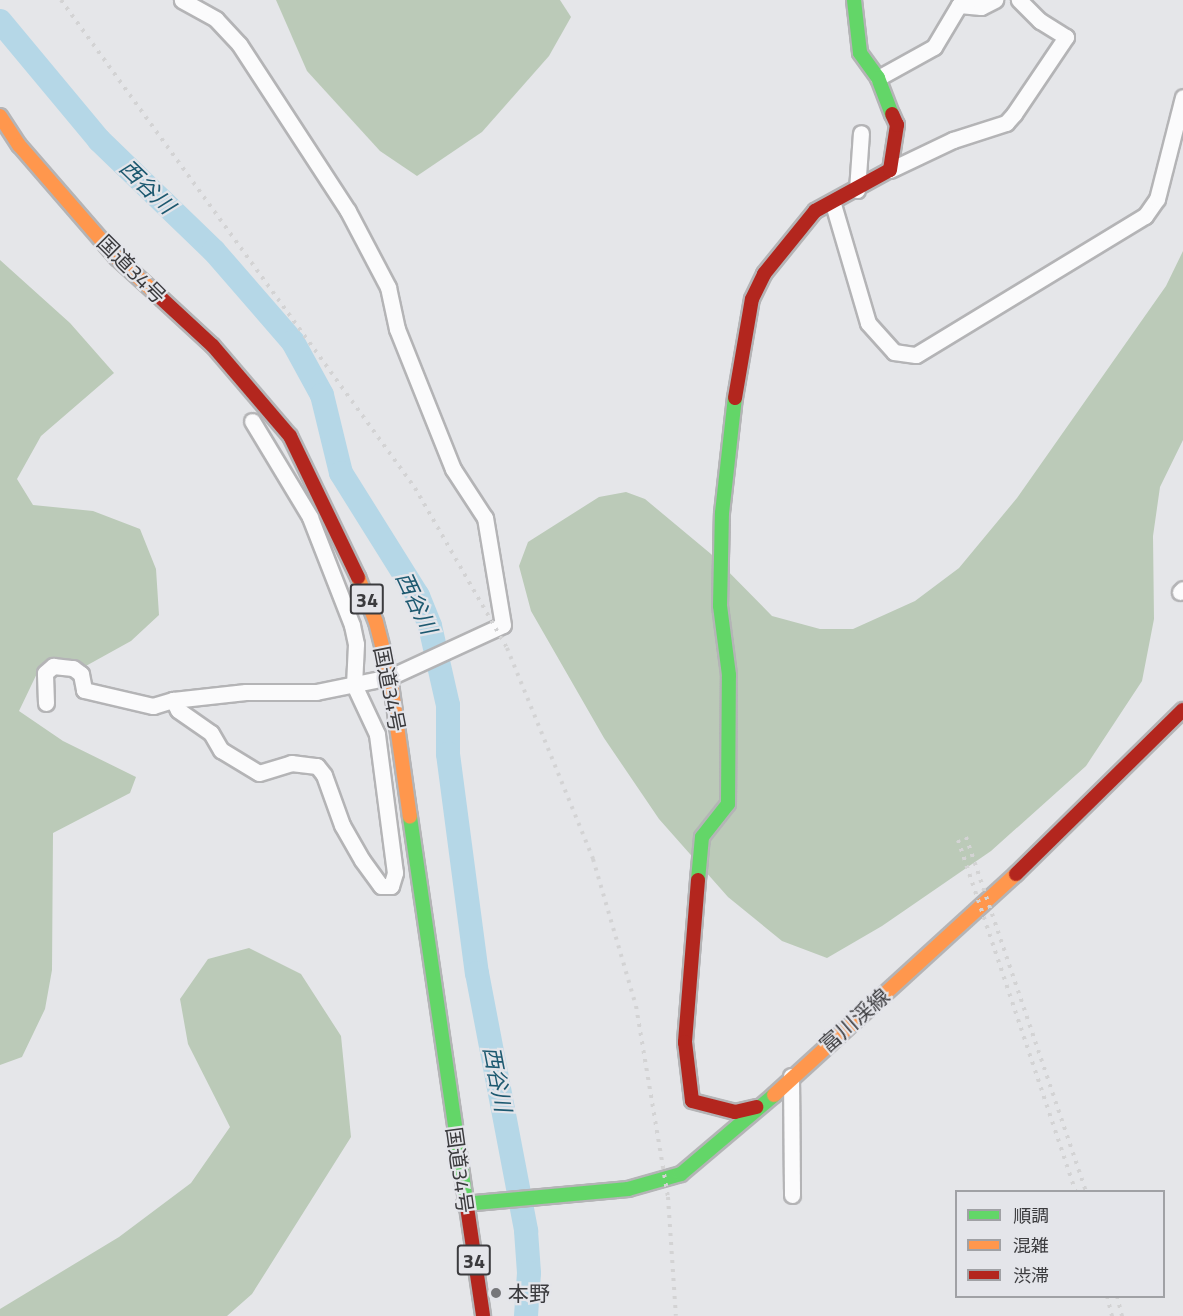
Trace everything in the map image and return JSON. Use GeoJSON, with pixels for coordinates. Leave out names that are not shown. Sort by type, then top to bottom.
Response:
{"type":"FeatureCollection","features":[{"type":"Feature","properties":{"kind":"main road"},"geometry":{"type":"LineString","coordinates":[[756,1107],[735,1112],[692,1101],[685,1042],[702,837],[728,804],[729,675],[720,606],[722,513],[738,377],[752,299],[764,273],[815,211],[833,204],[890,170],[897,125],[878,78],[860,53],[854,0]]}},
{"type":"Feature","properties":{"kind":"main road","name":"国道34号"},"geometry":{"type":"LineString","coordinates":[[0,116],[19,145],[117,258],[213,346],[290,436],[346,546],[376,622],[390,677],[464,1204],[483,1316]]}},
{"type":"Feature","properties":{"kind":"main road","name":"富川渓線"},"geometry":{"type":"LineString","coordinates":[[464,1204],[628,1189],[681,1174],[921,962],[1091,803],[1183,710]]}},
{"type":"Feature","properties":{"kind":"street"},"geometry":{"type":"LineString","coordinates":[[46,703],[45,673],[53,666],[73,668],[81,674],[84,690],[153,706],[173,700],[246,692],[316,692],[390,677],[452,646],[503,625],[484,518],[453,469],[397,329],[388,286],[348,211],[239,44],[216,20],[182,0]]}},
{"type":"Feature","properties":{"kind":"street"},"geometry":{"type":"LineString","coordinates":[[878,78],[934,47],[959,5],[981,7],[994,0]]}},
{"type":"Feature","properties":{"kind":"street"},"geometry":{"type":"LineString","coordinates":[[890,170],[953,140],[1006,123],[1014,114],[1066,37],[1040,21],[1019,0]]}},
{"type":"Feature","properties":{"kind":"street"},"geometry":{"type":"LineString","coordinates":[[833,204],[868,323],[894,352],[916,355],[1144,216],[1157,199],[1183,97]]}},
{"type":"Feature","properties":{"kind":"street"},"geometry":{"type":"LineString","coordinates":[[857,190],[861,133]]}},
{"type":"Feature","properties":{"kind":"street"},"geometry":{"type":"LineString","coordinates":[[173,700],[178,710],[210,733],[221,750],[259,773],[291,763],[317,766],[324,775],[342,825],[362,860],[381,886],[391,886],[395,873],[377,734],[354,685],[356,644],[333,573],[310,517],[252,421]]}},
{"type":"Feature","properties":{"kind":"street"},"geometry":{"type":"LineString","coordinates":[[791,1076],[792,1195]]}},
{"type":"Feature","properties":{"kind":"green space"},"geometry":{"type":"Polygon","coordinates":[[[276,0],[560,0],[571,17],[549,56],[482,132],[417,176],[380,151],[307,71],[276,0]]]}},
{"type":"Feature","properties":{"kind":"green space"},"geometry":{"type":"Polygon","coordinates":[[[1183,251],[1183,440],[1160,487],[1153,536],[1154,619],[1142,681],[1086,766],[991,851],[882,926],[827,958],[782,941],[728,897],[659,819],[604,738],[531,611],[519,566],[528,542],[599,497],[626,492],[645,499],[711,554],[772,616],[820,629],[853,629],[915,601],[959,568],[1017,498],[1166,286],[1183,251]]]}},
{"type":"Feature","properties":{"kind":"green space"},"geometry":{"type":"Polygon","coordinates":[[[0,260],[70,323],[114,373],[41,436],[17,479],[33,505],[93,511],[140,529],[156,569],[159,615],[131,641],[84,667],[42,663],[19,711],[63,741],[136,777],[130,793],[53,833],[52,970],[45,1009],[22,1057],[0,1065],[0,260]]]}},
{"type":"Feature","properties":{"kind":"green space"},"geometry":{"type":"Polygon","coordinates":[[[249,948],[301,974],[341,1036],[351,1137],[252,1294],[227,1316],[0,1316],[0,1309],[119,1237],[191,1183],[230,1127],[188,1044],[180,999],[208,959],[249,948]]]}},
{"type":"Feature","properties":{"kind":"waterway","name":"西谷川"},"geometry":{"type":"LineString","coordinates":[[0,21],[99,140],[214,251],[293,342],[322,395],[341,473],[418,596],[430,626],[448,705],[448,754],[477,973],[526,1231],[529,1273],[526,1316]]}},
{"type":"Feature","properties":{"kind":"railway"},"geometry":{"type":"LineString","coordinates":[[61,0],[415,488],[507,648],[593,859],[636,1006],[668,1197],[676,1316]]}},
{"type":"Feature","properties":{"kind":"railway"},"geometry":{"type":"LineString","coordinates":[[966,837],[1085,1190]]}},
{"type":"Feature","properties":{"kind":"railway"},"geometry":{"type":"LineString","coordinates":[[958,840],[1075,1190]]}},
{"type":"Feature","properties":{"kind":"railway"},"geometry":{"type":"LineString","coordinates":[[1108,1298],[1112,1316]]}},
{"type":"Feature","properties":{"kind":"railway"},"geometry":{"type":"LineString","coordinates":[[1118,1298],[1122,1316]]}},
{"type":"Feature","properties":{"kind":"traffic: fast"},"geometry":{"type":"LineString","coordinates":[[854,0],[860,53],[878,78],[892,114]]}},
{"type":"Feature","properties":{"kind":"traffic: fast"},"geometry":{"type":"LineString","coordinates":[[698,880],[702,837],[728,804],[729,675],[720,606],[722,513],[735,398]]}},
{"type":"Feature","properties":{"kind":"traffic: fast"},"geometry":{"type":"LineString","coordinates":[[410,817],[467,1207]]}},
{"type":"Feature","properties":{"kind":"traffic: fast"},"geometry":{"type":"LineString","coordinates":[[464,1204],[628,1189],[681,1174],[774,1095]]}},
{"type":"Feature","properties":{"kind":"traffic: slow"},"geometry":{"type":"LineString","coordinates":[[0,116],[19,145],[117,258],[162,299]]}},
{"type":"Feature","properties":{"kind":"traffic: slow"},"geometry":{"type":"LineString","coordinates":[[358,577],[376,622],[390,677],[410,817]]}},
{"type":"Feature","properties":{"kind":"traffic: slow"},"geometry":{"type":"LineString","coordinates":[[774,1095],[1016,874]]}},
{"type":"Feature","properties":{"kind":"traffic: jam"},"geometry":{"type":"LineString","coordinates":[[735,398],[752,299],[764,274],[815,211],[890,170],[897,125],[892,114]]}},
{"type":"Feature","properties":{"kind":"traffic: jam"},"geometry":{"type":"LineString","coordinates":[[162,299],[213,346],[290,436],[358,577]]}},
{"type":"Feature","properties":{"kind":"traffic: jam"},"geometry":{"type":"LineString","coordinates":[[1016,874],[1183,710]]}},
{"type":"Feature","properties":{"kind":"traffic: jam"},"geometry":{"type":"LineString","coordinates":[[698,880],[685,1042],[692,1101],[735,1112],[756,1107]]}},
{"type":"Feature","properties":{"kind":"traffic: jam"},"geometry":{"type":"LineString","coordinates":[[467,1207],[483,1316]]}},
{"type":"Feature","properties":{"kind":"place","name":"本野"},"geometry":{"type":"Point","coordinates":[496,1293]}}]}
